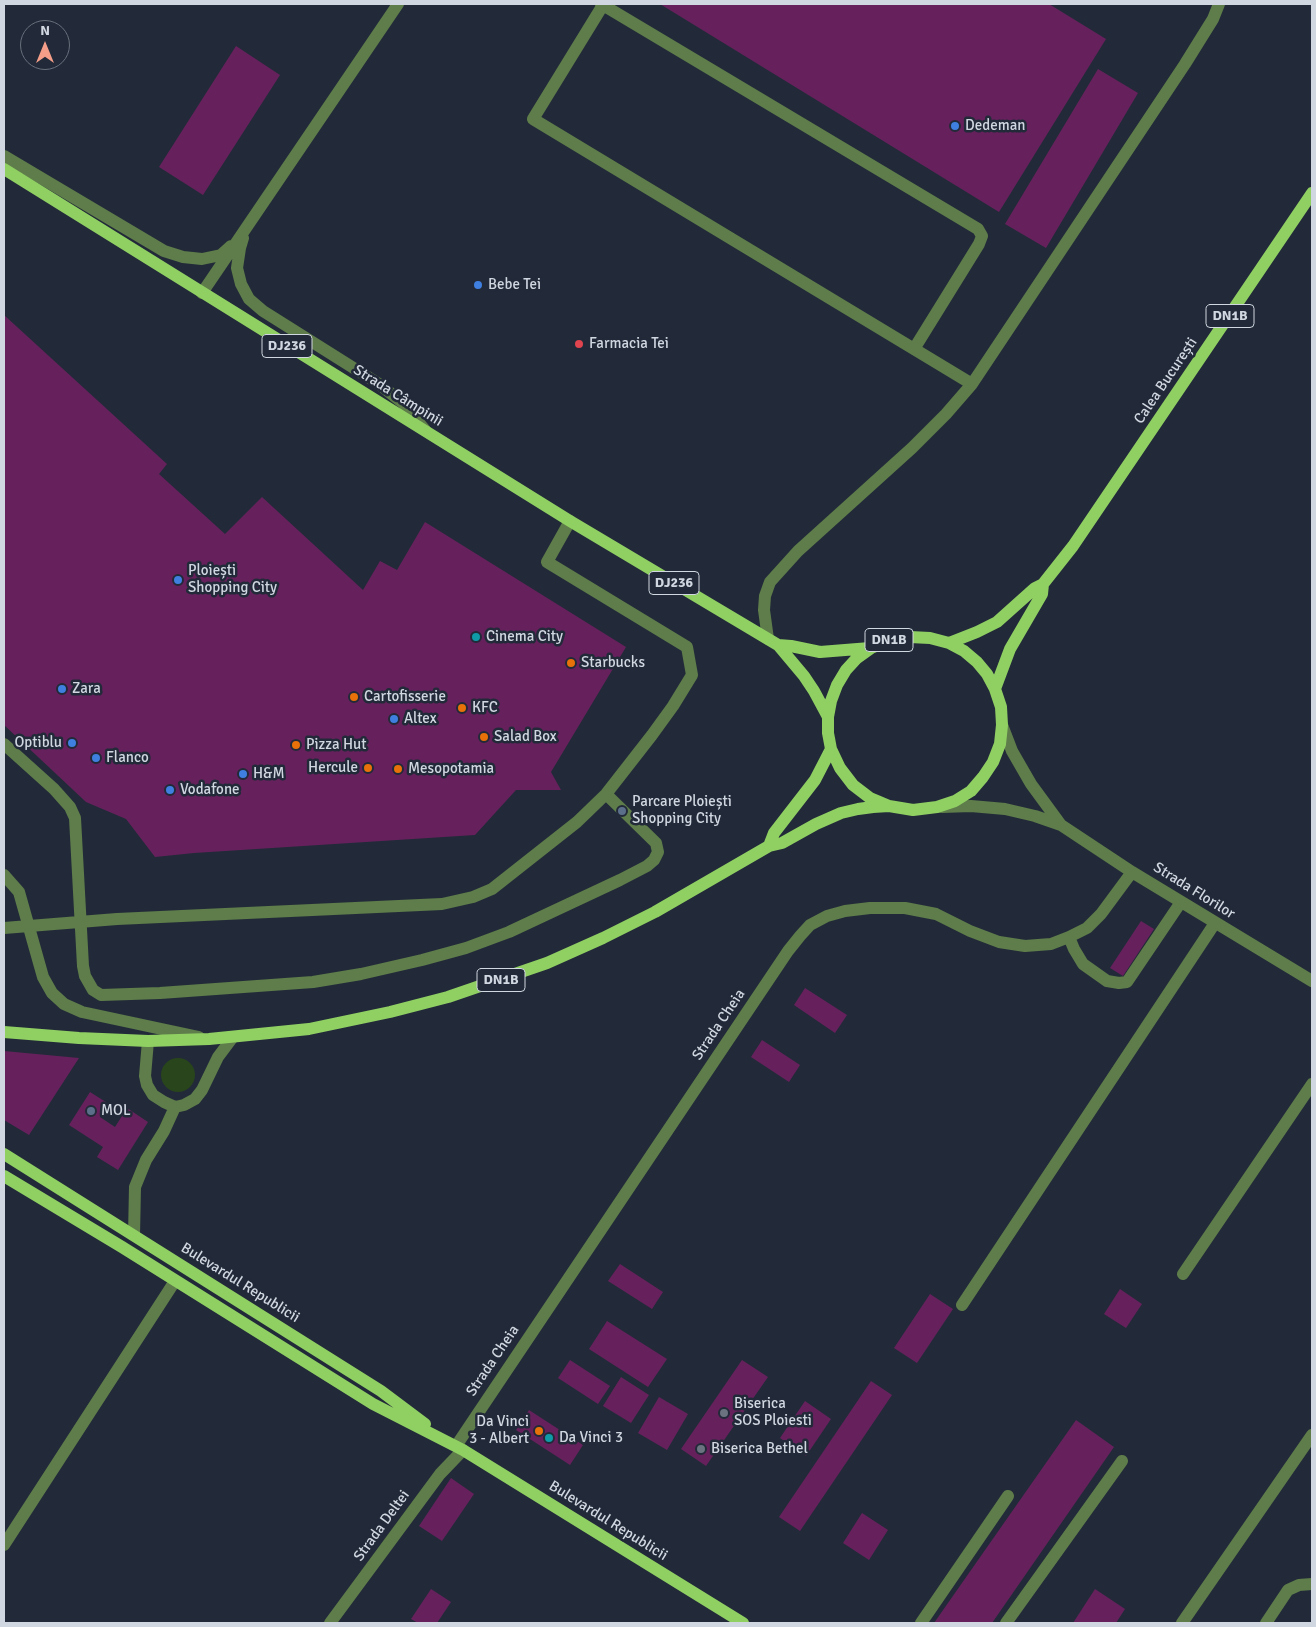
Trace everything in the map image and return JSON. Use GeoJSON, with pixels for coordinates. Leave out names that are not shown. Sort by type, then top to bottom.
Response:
{"type":"FeatureCollection","features":[{"type":"Feature","properties":{"kind":"main road","name":"Strada Câmpinii"},"geometry":{"type":"LineString","coordinates":[[4,169],[428,434],[773,642]]}},
{"type":"Feature","properties":{"kind":"main road","name":"Calea București"},"geometry":{"type":"LineString","coordinates":[[1044,584],[1078,538],[1312,193]]}},
{"type":"Feature","properties":{"kind":"main road","name":"DN1B"},"geometry":{"type":"LineString","coordinates":[[949,644],[997,622],[1035,588],[1044,584]]}},
{"type":"Feature","properties":{"kind":"main road","name":"DN1B"},"geometry":{"type":"LineString","coordinates":[[995,689],[1010,648],[1042,594],[1044,584]]}},
{"type":"Feature","properties":{"kind":"main road","name":"DN1B"},"geometry":{"type":"LineString","coordinates":[[910,636],[930,638],[949,644],[964,651],[977,662],[987,674],[995,689],[1001,707],[1002,725],[1000,744],[994,762],[970,791],[954,801],[937,808],[913,810],[889,806],[870,798],[853,785],[840,768],[831,749],[828,717],[836,685],[857,658],[871,648],[890,640],[910,636]]}},
{"type":"Feature","properties":{"kind":"main road","name":"DJ236"},"geometry":{"type":"LineString","coordinates":[[773,642],[820,652],[871,648]]}},
{"type":"Feature","properties":{"kind":"main road","name":"DJ236"},"geometry":{"type":"LineString","coordinates":[[773,642],[809,683],[828,717]]}},
{"type":"Feature","properties":{"kind":"main road"},"geometry":{"type":"LineString","coordinates":[[769,846],[774,833],[815,780],[831,749]]}},
{"type":"Feature","properties":{"kind":"main road","name":"DN1B"},"geometry":{"type":"LineString","coordinates":[[4,1032],[79,1038],[208,1039],[281,1033],[344,1023],[448,997],[547,963],[603,938],[655,912],[769,846],[782,843],[816,824],[841,813],[858,809],[889,806]]}},
{"type":"Feature","properties":{"kind":"main road","name":"Bulevardul Republicii"},"geometry":{"type":"LineString","coordinates":[[4,1154],[381,1391],[459,1448],[743,1623]]}},
{"type":"Feature","properties":{"kind":"main road","name":"Bulevardul Republicii"},"geometry":{"type":"LineString","coordinates":[[4,1176],[373,1404],[459,1448]]}},
{"type":"Feature","properties":{"kind":"street"},"geometry":{"type":"LineString","coordinates":[[202,293],[398,4]]}},
{"type":"Feature","properties":{"kind":"street"},"geometry":{"type":"LineString","coordinates":[[773,642],[764,610],[765,596],[770,582],[798,551],[912,448],[946,414],[972,384],[1185,64],[1213,19],[1219,4]]}},
{"type":"Feature","properties":{"kind":"street"},"geometry":{"type":"LineString","coordinates":[[914,349],[979,244],[982,236],[978,229],[602,5],[533,119],[914,349],[972,384]]}},
{"type":"Feature","properties":{"kind":"street"},"geometry":{"type":"LineString","coordinates":[[4,156],[164,251],[183,257],[202,259],[221,254],[235,243]]}},
{"type":"Feature","properties":{"kind":"street"},"geometry":{"type":"LineString","coordinates":[[248,225],[240,248],[237,268],[240,284],[249,298],[264,311],[378,384],[403,403],[428,434]]}},
{"type":"Feature","properties":{"kind":"street"},"geometry":{"type":"LineString","coordinates":[[4,928],[228,913],[382,908],[458,901],[492,889],[577,822],[606,794],[657,728],[692,675],[687,647],[547,562],[570,521]]}},
{"type":"Feature","properties":{"kind":"street"},"geometry":{"type":"LineString","coordinates":[[1002,725],[1012,751],[1031,784],[1062,825]]}},
{"type":"Feature","properties":{"kind":"street"},"geometry":{"type":"LineString","coordinates":[[4,744],[54,789],[70,808],[75,818],[83,966],[85,976],[93,990],[101,995],[150,994],[313,982],[392,968],[466,948],[509,932],[620,880],[647,866],[654,860],[658,852],[656,843],[606,794]]}},
{"type":"Feature","properties":{"kind":"street"},"geometry":{"type":"LineString","coordinates":[[937,808],[971,806],[1005,809],[1062,825]]}},
{"type":"Feature","properties":{"kind":"street","name":"Strada Florilor"},"geometry":{"type":"LineString","coordinates":[[1062,825],[1132,872],[1312,982]]}},
{"type":"Feature","properties":{"kind":"street","name":"Strada Cheia"},"geometry":{"type":"LineString","coordinates":[[459,1448],[782,959],[810,925],[827,916],[845,911],[870,908],[905,908],[936,914],[970,931],[999,942],[1026,946],[1051,944],[1087,928],[1101,914],[1132,872]]}},
{"type":"Feature","properties":{"kind":"street"},"geometry":{"type":"LineString","coordinates":[[4,875],[19,892],[23,902],[43,977],[52,994],[64,1004],[89,1014],[208,1039]]}},
{"type":"Feature","properties":{"kind":"street"},"geometry":{"type":"LineString","coordinates":[[1069,937],[1083,964],[1107,981],[1119,984],[1127,982],[1181,902]]}},
{"type":"Feature","properties":{"kind":"street"},"geometry":{"type":"LineString","coordinates":[[962,1305],[1215,923]]}},
{"type":"Feature","properties":{"kind":"street"},"geometry":{"type":"LineString","coordinates":[[148,1040],[147,1085],[153,1095],[175,1106],[184,1105],[195,1099],[202,1090],[218,1057],[233,1037]]}},
{"type":"Feature","properties":{"kind":"street"},"geometry":{"type":"LineString","coordinates":[[1183,1274],[1312,1084]]}},
{"type":"Feature","properties":{"kind":"street"},"geometry":{"type":"LineString","coordinates":[[134,1236],[135,1187],[146,1160],[164,1131],[175,1106]]}},
{"type":"Feature","properties":{"kind":"street"},"geometry":{"type":"LineString","coordinates":[[4,1545],[175,1280]]}},
{"type":"Feature","properties":{"kind":"street"},"geometry":{"type":"LineString","coordinates":[[1182,1623],[1312,1435]]}},
{"type":"Feature","properties":{"kind":"street","name":"Strada Deltei"},"geometry":{"type":"LineString","coordinates":[[330,1623],[459,1448]]}},
{"type":"Feature","properties":{"kind":"street"},"geometry":{"type":"LineString","coordinates":[[1006,1623],[1122,1461]]}},
{"type":"Feature","properties":{"kind":"street"},"geometry":{"type":"LineString","coordinates":[[921,1623],[1008,1496]]}},
{"type":"Feature","properties":{"kind":"street"},"geometry":{"type":"LineString","coordinates":[[1266,1623],[1288,1590],[1299,1585],[1312,1584]]}},
{"type":"Feature","properties":{"kind":"green space"},"geometry":{"type":"Polygon","coordinates":[[[178,1058],[185,1059],[190,1063],[194,1068],[194,1082],[190,1087],[185,1091],[178,1092],[171,1091],[166,1087],[162,1082],[161,1075],[162,1068],[166,1063],[171,1059],[178,1058]]]}},
{"type":"Feature","properties":{"kind":"building","name":"Dedeman"},"geometry":{"type":"Polygon","coordinates":[[[660,4],[1049,4],[1106,39],[999,212],[660,4]]]}},
{"type":"Feature","properties":{"kind":"building"},"geometry":{"type":"Polygon","coordinates":[[[236,46],[280,75],[203,195],[159,167],[236,46]]]}},
{"type":"Feature","properties":{"kind":"building"},"geometry":{"type":"Polygon","coordinates":[[[1098,69],[1138,93],[1046,248],[1005,224],[1098,69]]]}},
{"type":"Feature","properties":{"kind":"building","name":"Ploiești Shopping City"},"geometry":{"type":"Polygon","coordinates":[[[4,315],[167,464],[159,474],[225,534],[262,497],[363,590],[380,561],[397,570],[425,522],[626,647],[551,772],[561,790],[516,790],[475,835],[155,857],[126,819],[86,802],[4,725],[4,315]]]}},
{"type":"Feature","properties":{"kind":"building"},"geometry":{"type":"Polygon","coordinates":[[[1141,921],[1154,929],[1123,976],[1110,968],[1141,921]]]}},
{"type":"Feature","properties":{"kind":"building"},"geometry":{"type":"Polygon","coordinates":[[[805,988],[847,1015],[835,1033],[794,1005],[805,988]]]}},
{"type":"Feature","properties":{"kind":"building"},"geometry":{"type":"Polygon","coordinates":[[[762,1040],[800,1065],[789,1082],[751,1057],[762,1040]]]}},
{"type":"Feature","properties":{"kind":"building"},"geometry":{"type":"Polygon","coordinates":[[[4,1051],[79,1058],[29,1135],[4,1120],[4,1051]]]}},
{"type":"Feature","properties":{"kind":"building"},"geometry":{"type":"Polygon","coordinates":[[[90,1092],[109,1104],[100,1117],[115,1127],[127,1108],[148,1122],[118,1170],[97,1157],[103,1147],[69,1125],[90,1092]]]}},
{"type":"Feature","properties":{"kind":"building"},"geometry":{"type":"Polygon","coordinates":[[[620,1264],[663,1292],[652,1309],[608,1281],[620,1264]]]}},
{"type":"Feature","properties":{"kind":"building"},"geometry":{"type":"Polygon","coordinates":[[[1120,1289],[1142,1304],[1126,1328],[1104,1314],[1120,1289]]]}},
{"type":"Feature","properties":{"kind":"building"},"geometry":{"type":"Polygon","coordinates":[[[930,1294],[953,1309],[917,1363],[894,1348],[930,1294]]]}},
{"type":"Feature","properties":{"kind":"building"},"geometry":{"type":"Polygon","coordinates":[[[607,1321],[667,1359],[648,1387],[589,1349],[607,1321]]]}},
{"type":"Feature","properties":{"kind":"building"},"geometry":{"type":"Polygon","coordinates":[[[570,1360],[610,1386],[598,1404],[558,1378],[570,1360]]]}},
{"type":"Feature","properties":{"kind":"building","name":"Biserica SOS Ploiesti"},"geometry":{"type":"Polygon","coordinates":[[[742,1360],[768,1377],[706,1466],[681,1449],[742,1360]]]}},
{"type":"Feature","properties":{"kind":"building"},"geometry":{"type":"Polygon","coordinates":[[[621,1377],[649,1395],[631,1423],[603,1406],[621,1377]]]}},
{"type":"Feature","properties":{"kind":"building"},"geometry":{"type":"Polygon","coordinates":[[[871,1381],[892,1395],[800,1531],[779,1517],[871,1381]]]}},
{"type":"Feature","properties":{"kind":"building"},"geometry":{"type":"Polygon","coordinates":[[[659,1397],[688,1414],[667,1450],[638,1433],[659,1397]]]}},
{"type":"Feature","properties":{"kind":"building"},"geometry":{"type":"Polygon","coordinates":[[[805,1401],[831,1419],[806,1456],[780,1438],[805,1401]]]}},
{"type":"Feature","properties":{"kind":"building","name":"Da Vinci 3"},"geometry":{"type":"Polygon","coordinates":[[[529,1410],[583,1445],[570,1465],[516,1430],[529,1410]]]}},
{"type":"Feature","properties":{"kind":"building"},"geometry":{"type":"Polygon","coordinates":[[[1076,1420],[1114,1447],[992,1623],[934,1623],[1076,1420]]]}},
{"type":"Feature","properties":{"kind":"building"},"geometry":{"type":"Polygon","coordinates":[[[451,1478],[474,1494],[442,1541],[419,1526],[451,1478]]]}},
{"type":"Feature","properties":{"kind":"building"},"geometry":{"type":"Polygon","coordinates":[[[862,1513],[888,1530],[869,1560],[843,1543],[862,1513]]]}},
{"type":"Feature","properties":{"kind":"building"},"geometry":{"type":"Polygon","coordinates":[[[431,1589],[451,1602],[437,1623],[418,1623],[411,1619],[431,1589]]]}},
{"type":"Feature","properties":{"kind":"building"},"geometry":{"type":"Polygon","coordinates":[[[1095,1589],[1125,1609],[1116,1623],[1073,1623],[1095,1589]]]}},
{"type":"Feature","properties":{"kind":"place","name":"Dedeman"},"geometry":{"type":"Point","coordinates":[955,126]}},
{"type":"Feature","properties":{"kind":"place","name":"Bebe Tei"},"geometry":{"type":"Point","coordinates":[478,285]}},
{"type":"Feature","properties":{"kind":"place","name":"Farmacia Tei"},"geometry":{"type":"Point","coordinates":[579,344]}},
{"type":"Feature","properties":{"kind":"place","name":"Ploiești Shopping City"},"geometry":{"type":"Point","coordinates":[178,580]}},
{"type":"Feature","properties":{"kind":"place","name":"Cinema City"},"geometry":{"type":"Point","coordinates":[476,637]}},
{"type":"Feature","properties":{"kind":"place","name":"Starbucks"},"geometry":{"type":"Point","coordinates":[571,663]}},
{"type":"Feature","properties":{"kind":"place","name":"Zara"},"geometry":{"type":"Point","coordinates":[62,689]}},
{"type":"Feature","properties":{"kind":"place","name":"Cartofisserie"},"geometry":{"type":"Point","coordinates":[354,697]}},
{"type":"Feature","properties":{"kind":"place","name":"KFC"},"geometry":{"type":"Point","coordinates":[462,708]}},
{"type":"Feature","properties":{"kind":"place","name":"Altex"},"geometry":{"type":"Point","coordinates":[394,719]}},
{"type":"Feature","properties":{"kind":"place","name":"Salad Box"},"geometry":{"type":"Point","coordinates":[484,737]}},
{"type":"Feature","properties":{"kind":"place","name":"Optiblu"},"geometry":{"type":"Point","coordinates":[72,743]}},
{"type":"Feature","properties":{"kind":"place","name":"Pizza Hut"},"geometry":{"type":"Point","coordinates":[296,745]}},
{"type":"Feature","properties":{"kind":"place","name":"Flanco"},"geometry":{"type":"Point","coordinates":[96,758]}},
{"type":"Feature","properties":{"kind":"place","name":"Hercule"},"geometry":{"type":"Point","coordinates":[368,768]}},
{"type":"Feature","properties":{"kind":"place","name":"Mesopotamia"},"geometry":{"type":"Point","coordinates":[398,769]}},
{"type":"Feature","properties":{"kind":"place","name":"H&M"},"geometry":{"type":"Point","coordinates":[243,774]}},
{"type":"Feature","properties":{"kind":"place","name":"Vodafone"},"geometry":{"type":"Point","coordinates":[170,790]}},
{"type":"Feature","properties":{"kind":"place","name":"Parcare Ploiești Shopping City"},"geometry":{"type":"Point","coordinates":[622,811]}},
{"type":"Feature","properties":{"kind":"place","name":"MOL"},"geometry":{"type":"Point","coordinates":[91,1111]}},
{"type":"Feature","properties":{"kind":"place","name":"Biserica SOS Ploiesti"},"geometry":{"type":"Point","coordinates":[724,1413]}},
{"type":"Feature","properties":{"kind":"place","name":"Da Vinci 3 - Albert"},"geometry":{"type":"Point","coordinates":[539,1431]}},
{"type":"Feature","properties":{"kind":"place","name":"Da Vinci 3"},"geometry":{"type":"Point","coordinates":[549,1438]}},
{"type":"Feature","properties":{"kind":"place","name":"Biserica Bethel"},"geometry":{"type":"Point","coordinates":[701,1449]}}]}
